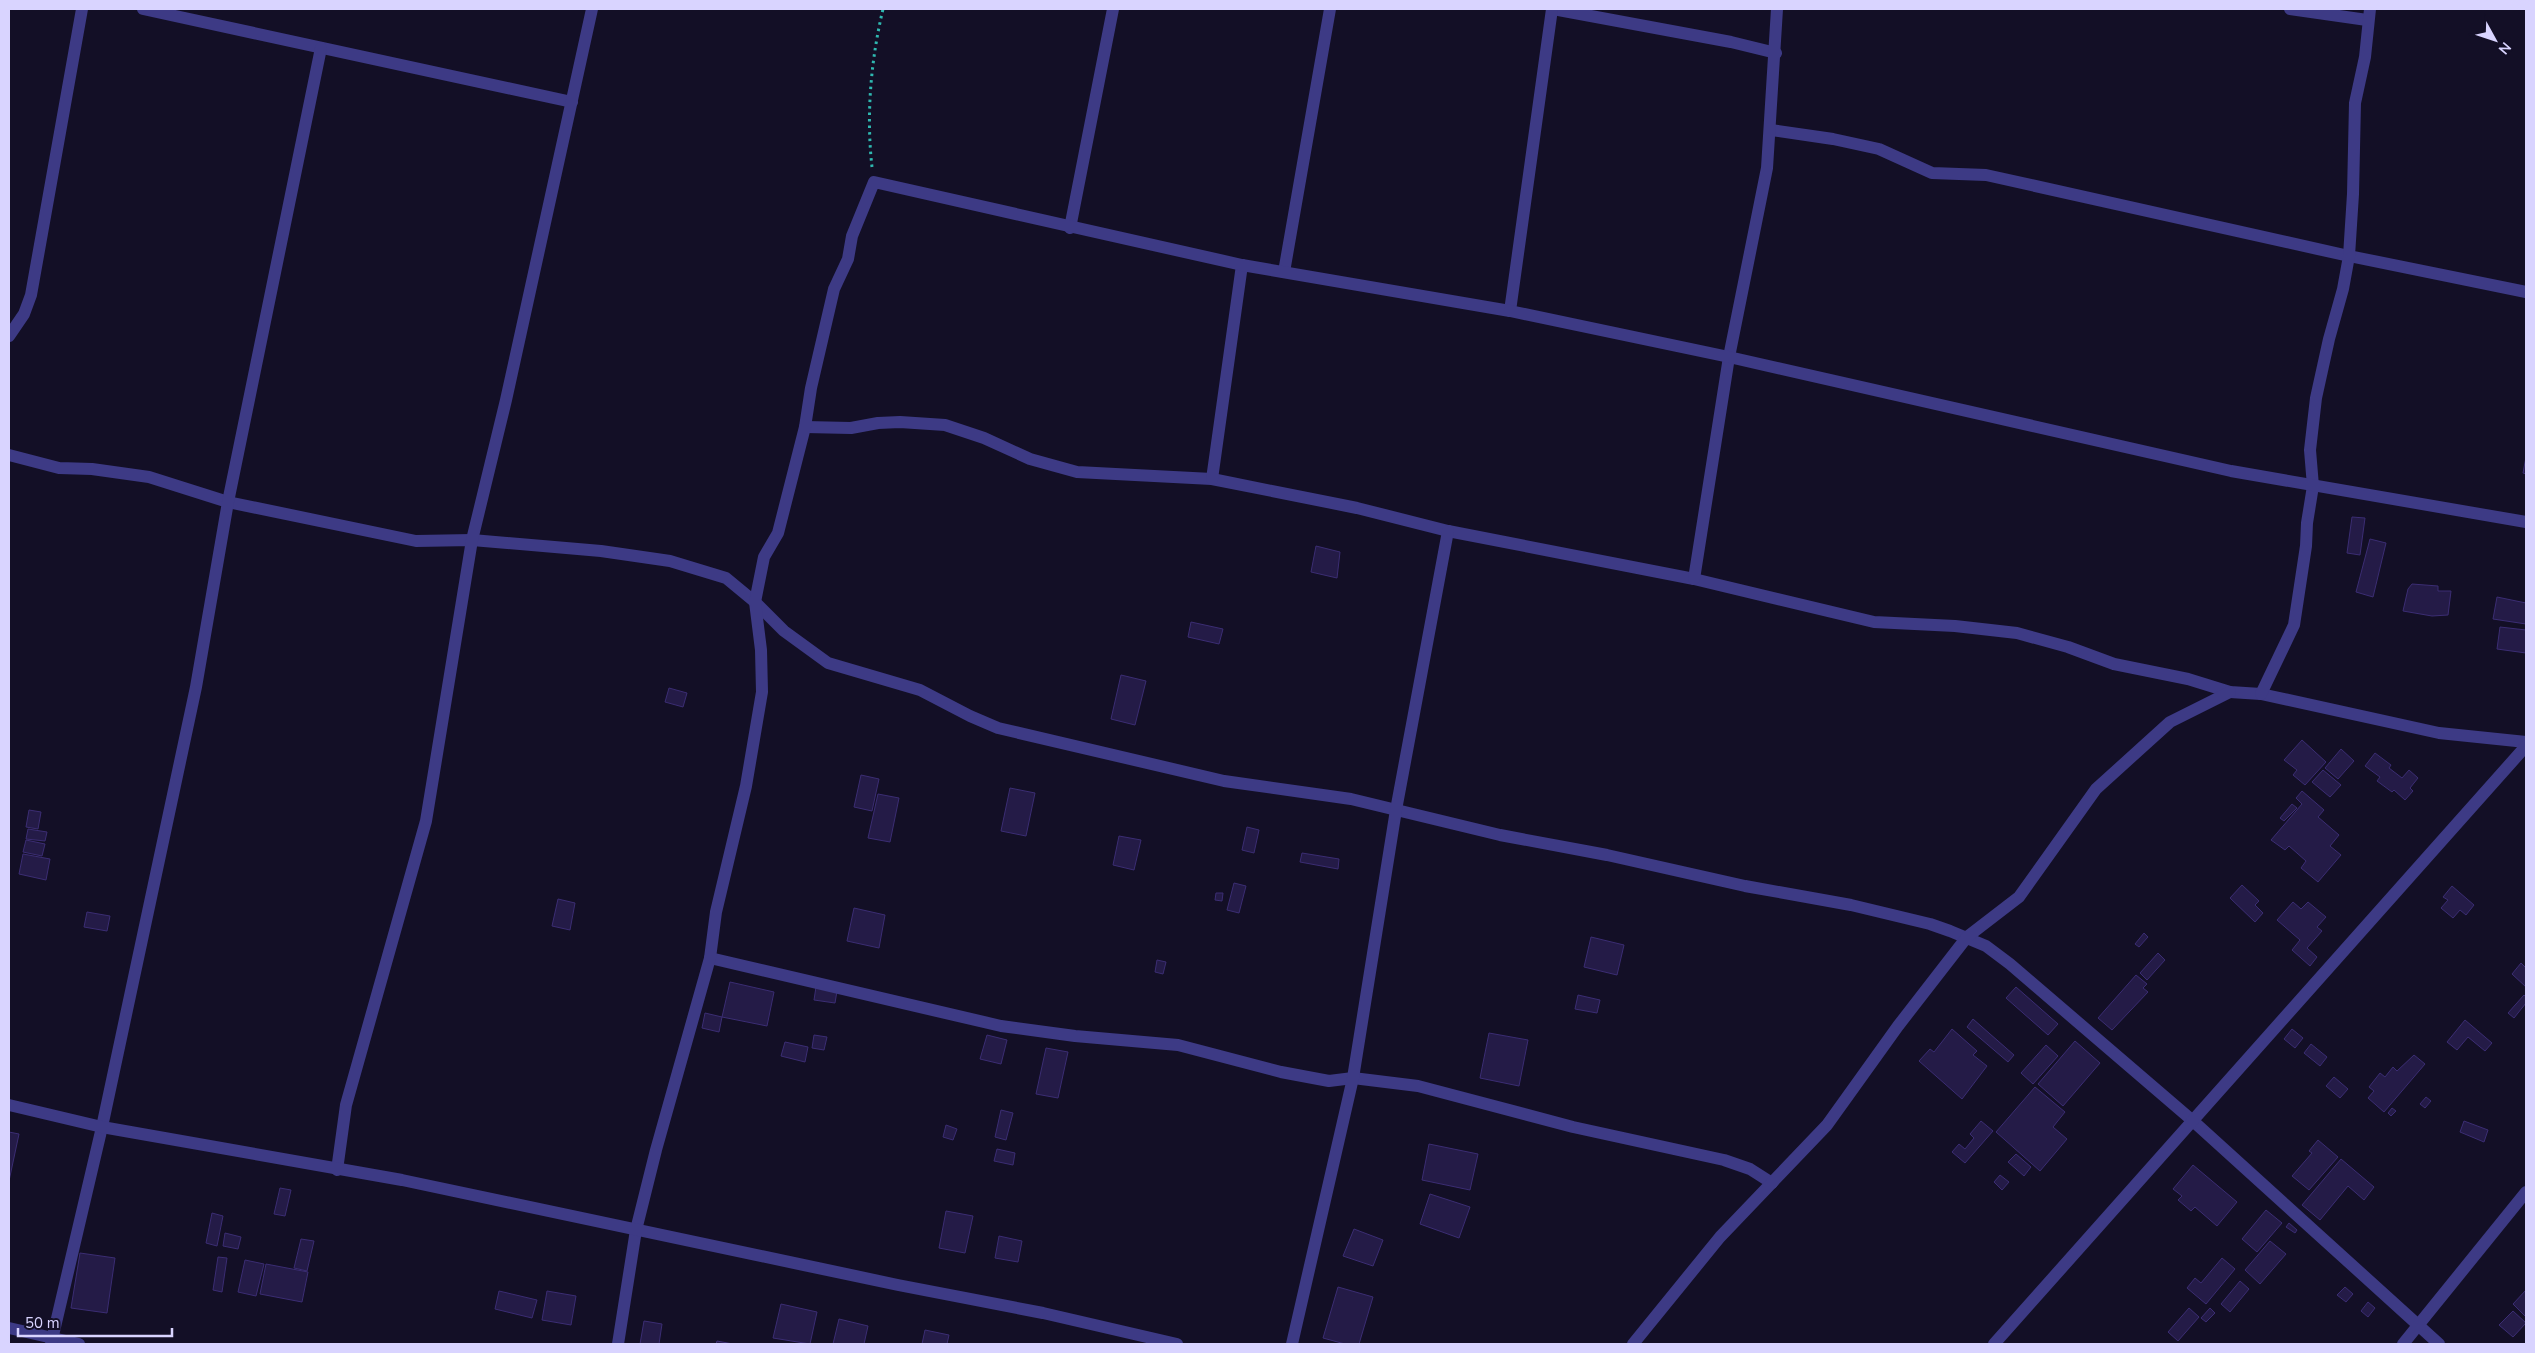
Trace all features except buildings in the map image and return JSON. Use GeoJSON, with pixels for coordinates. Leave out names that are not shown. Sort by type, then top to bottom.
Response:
{"type":"FeatureCollection","features":[{"type":"Feature","properties":{"kind":"street"},"geometry":{"type":"LineString","coordinates":[[9,336],[24,314],[31,295],[82,9]]}},
{"type":"Feature","properties":{"kind":"street"},"geometry":{"type":"LineString","coordinates":[[144,9],[572,102]]}},
{"type":"Feature","properties":{"kind":"street"},"geometry":{"type":"LineString","coordinates":[[336,1170],[346,1105],[426,821],[472,540],[506,400],[592,9]]}},
{"type":"Feature","properties":{"kind":"street"},"geometry":{"type":"LineString","coordinates":[[1070,228],[1113,9]]}},
{"type":"Feature","properties":{"kind":"street"},"geometry":{"type":"LineString","coordinates":[[1284,272],[1330,9]]}},
{"type":"Feature","properties":{"kind":"street"},"geometry":{"type":"LineString","coordinates":[[1510,311],[1553,9],[1731,42],[1776,53]]}},
{"type":"Feature","properties":{"kind":"street"},"geometry":{"type":"LineString","coordinates":[[1694,579],[1729,357],[1768,168],[1772,130],[1777,9]]}},
{"type":"Feature","properties":{"kind":"street"},"geometry":{"type":"LineString","coordinates":[[2261,694],[2294,625],[2313,486],[2310,450],[2316,398],[2329,339],[2344,289],[2349,256],[2353,194],[2355,103],[2365,57],[2368,14],[2290,9]]}},
{"type":"Feature","properties":{"kind":"street"},"geometry":{"type":"LineString","coordinates":[[52,1341],[102,1127],[196,687],[228,502],[321,48]]}},
{"type":"Feature","properties":{"kind":"street"},"geometry":{"type":"LineString","coordinates":[[1772,130],[1833,139],[1879,149],[1932,173],[1986,175],[2349,256],[2526,292]]}},
{"type":"Feature","properties":{"kind":"street"},"geometry":{"type":"LineString","coordinates":[[618,1344],[636,1230],[656,1150],[710,958],[716,912],[746,786],[762,692],[761,650],[755,602],[764,557],[778,533],[806,427],[811,388],[834,288],[848,258],[852,236],[874,182],[925,192],[1070,228],[1242,266],[1510,311],[1729,357],[2231,471],[2526,522]]}},
{"type":"Feature","properties":{"kind":"street"},"geometry":{"type":"LineString","coordinates":[[1212,479],[1242,266]]}},
{"type":"Feature","properties":{"kind":"street"},"geometry":{"type":"LineString","coordinates":[[806,427],[851,428],[878,423],[900,422],[945,426],[984,438],[1030,459],[1077,472],[1212,479],[1357,508],[1448,531],[1694,579],[1874,622],[1955,626],[2017,633],[2068,647],[2114,664],[2188,679],[2230,692],[2261,694],[2439,733],[2526,742]]}},
{"type":"Feature","properties":{"kind":"street"},"geometry":{"type":"LineString","coordinates":[[9,455],[58,468],[92,469],[148,477],[228,502],[416,541],[472,540],[601,551],[670,561],[726,578],[755,602],[784,631],[828,663],[920,690],[998,728],[1224,781],[1351,799],[1500,835],[1607,855],[1745,886],[1851,905],[1930,924],[1967,937],[1986,946],[2010,964],[2193,1121],[2439,1344]]}},
{"type":"Feature","properties":{"kind":"street"},"geometry":{"type":"LineString","coordinates":[[1292,1344],[1354,1078],[1396,810],[1448,531]]}},
{"type":"Feature","properties":{"kind":"street"},"geometry":{"type":"LineString","coordinates":[[1633,1344],[1720,1238],[1827,1125],[1898,1026],[1967,937],[2019,897],[2096,789],[2170,722],[2230,692]]}},
{"type":"Feature","properties":{"kind":"street"},"geometry":{"type":"LineString","coordinates":[[1994,1344],[2526,746]]}},
{"type":"Feature","properties":{"kind":"street"},"geometry":{"type":"LineString","coordinates":[[710,958],[1001,1026],[1076,1036],[1178,1045],[1281,1072],[1329,1081],[1354,1078],[1418,1086],[1618,1138],[1724,1160],[1750,1169],[1772,1183]]}},
{"type":"Feature","properties":{"kind":"street"},"geometry":{"type":"LineString","coordinates":[[9,1105],[102,1127],[336,1170],[402,1180],[898,1285],[1043,1313],[1177,1344]]}},
{"type":"Feature","properties":{"kind":"street"},"geometry":{"type":"LineString","coordinates":[[2403,1344],[2526,1192]]}},
{"type":"Feature","properties":{"kind":"street"},"geometry":{"type":"LineString","coordinates":[[9,1328],[52,1341],[78,1344]]}},
{"type":"Feature","properties":{"kind":"path"},"geometry":{"type":"LineString","coordinates":[[874,182],[868,116],[877,34],[883,9]]}}]}
